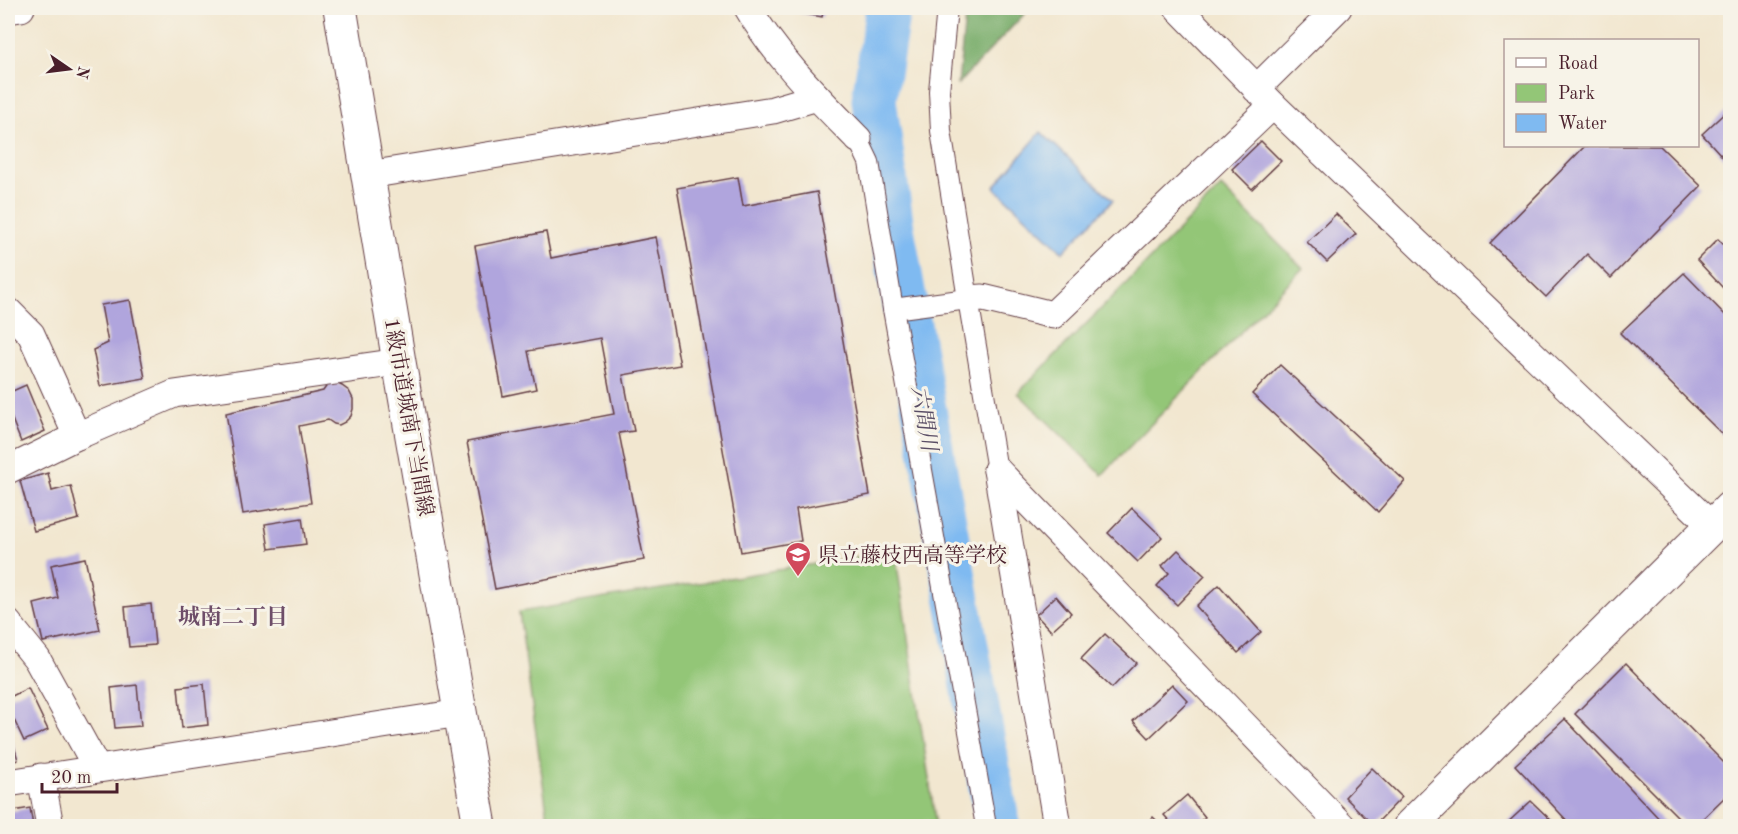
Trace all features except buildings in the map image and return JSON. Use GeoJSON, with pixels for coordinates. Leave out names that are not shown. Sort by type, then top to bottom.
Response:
{"type":"FeatureCollection","features":[{"type":"Feature","properties":{"kind":"street"},"geometry":{"type":"LineString","coordinates":[[8,10],[21,8]]}},
{"type":"Feature","properties":{"kind":"street","name":"1級市道城南下当間線"},"geometry":{"type":"LineString","coordinates":[[340,8],[480,826]]}},
{"type":"Feature","properties":{"kind":"street"},"geometry":{"type":"LineString","coordinates":[[748,8],[761,31],[817,97],[858,139],[869,162],[893,309],[986,826]]}},
{"type":"Feature","properties":{"kind":"street"},"geometry":{"type":"LineString","coordinates":[[947,8],[939,91],[941,130],[1057,826]]}},
{"type":"Feature","properties":{"kind":"street"},"geometry":{"type":"LineString","coordinates":[[1178,8],[1264,97],[1721,517],[1410,826]]}},
{"type":"Feature","properties":{"kind":"street"},"geometry":{"type":"LineString","coordinates":[[893,309],[983,298],[1053,315],[1264,97],[1338,8]]}},
{"type":"Feature","properties":{"kind":"street"},"geometry":{"type":"LineString","coordinates":[[368,175],[773,110],[817,97]]}},
{"type":"Feature","properties":{"kind":"street"},"geometry":{"type":"LineString","coordinates":[[8,311],[31,334],[77,436]]}},
{"type":"Feature","properties":{"kind":"street"},"geometry":{"type":"LineString","coordinates":[[8,470],[77,436],[174,394],[399,362]]}},
{"type":"Feature","properties":{"kind":"street"},"geometry":{"type":"LineString","coordinates":[[997,470],[1342,826]]}},
{"type":"Feature","properties":{"kind":"street"},"geometry":{"type":"LineString","coordinates":[[8,623],[37,659],[98,768]]}},
{"type":"Feature","properties":{"kind":"street"},"geometry":{"type":"LineString","coordinates":[[8,783],[460,713]]}},
{"type":"Feature","properties":{"kind":"street"},"geometry":{"type":"LineString","coordinates":[[41,777],[50,826]]}},
{"type":"Feature","properties":{"kind":"green space"},"geometry":{"type":"Polygon","coordinates":[[[966,8],[1030,8],[958,84],[966,8]]]}},
{"type":"Feature","properties":{"kind":"green space"},"geometry":{"type":"Polygon","coordinates":[[[1221,187],[1303,268],[1102,475],[1018,393],[1221,187]]]}},
{"type":"Feature","properties":{"kind":"green space"},"geometry":{"type":"Polygon","coordinates":[[[895,551],[936,826],[549,826],[519,612],[895,551]]]}},
{"type":"Feature","properties":{"kind":"water"},"geometry":{"type":"Polygon","coordinates":[[[1041,132],[1113,200],[1063,252],[994,187],[1041,132]]]}},
{"type":"Feature","properties":{"kind":"waterway","name":"六間川"},"geometry":{"type":"LineString","coordinates":[[888,8],[874,100],[892,229],[998,826]]}},
{"type":"Feature","properties":{"kind":"place","name":"県立藤枝西高等学校"},"geometry":{"type":"Point","coordinates":[798,578]}},
{"type":"Feature","properties":{"kind":"district","name":"城南二丁目"},"geometry":{"type":"Point","coordinates":[233,616]}}]}
